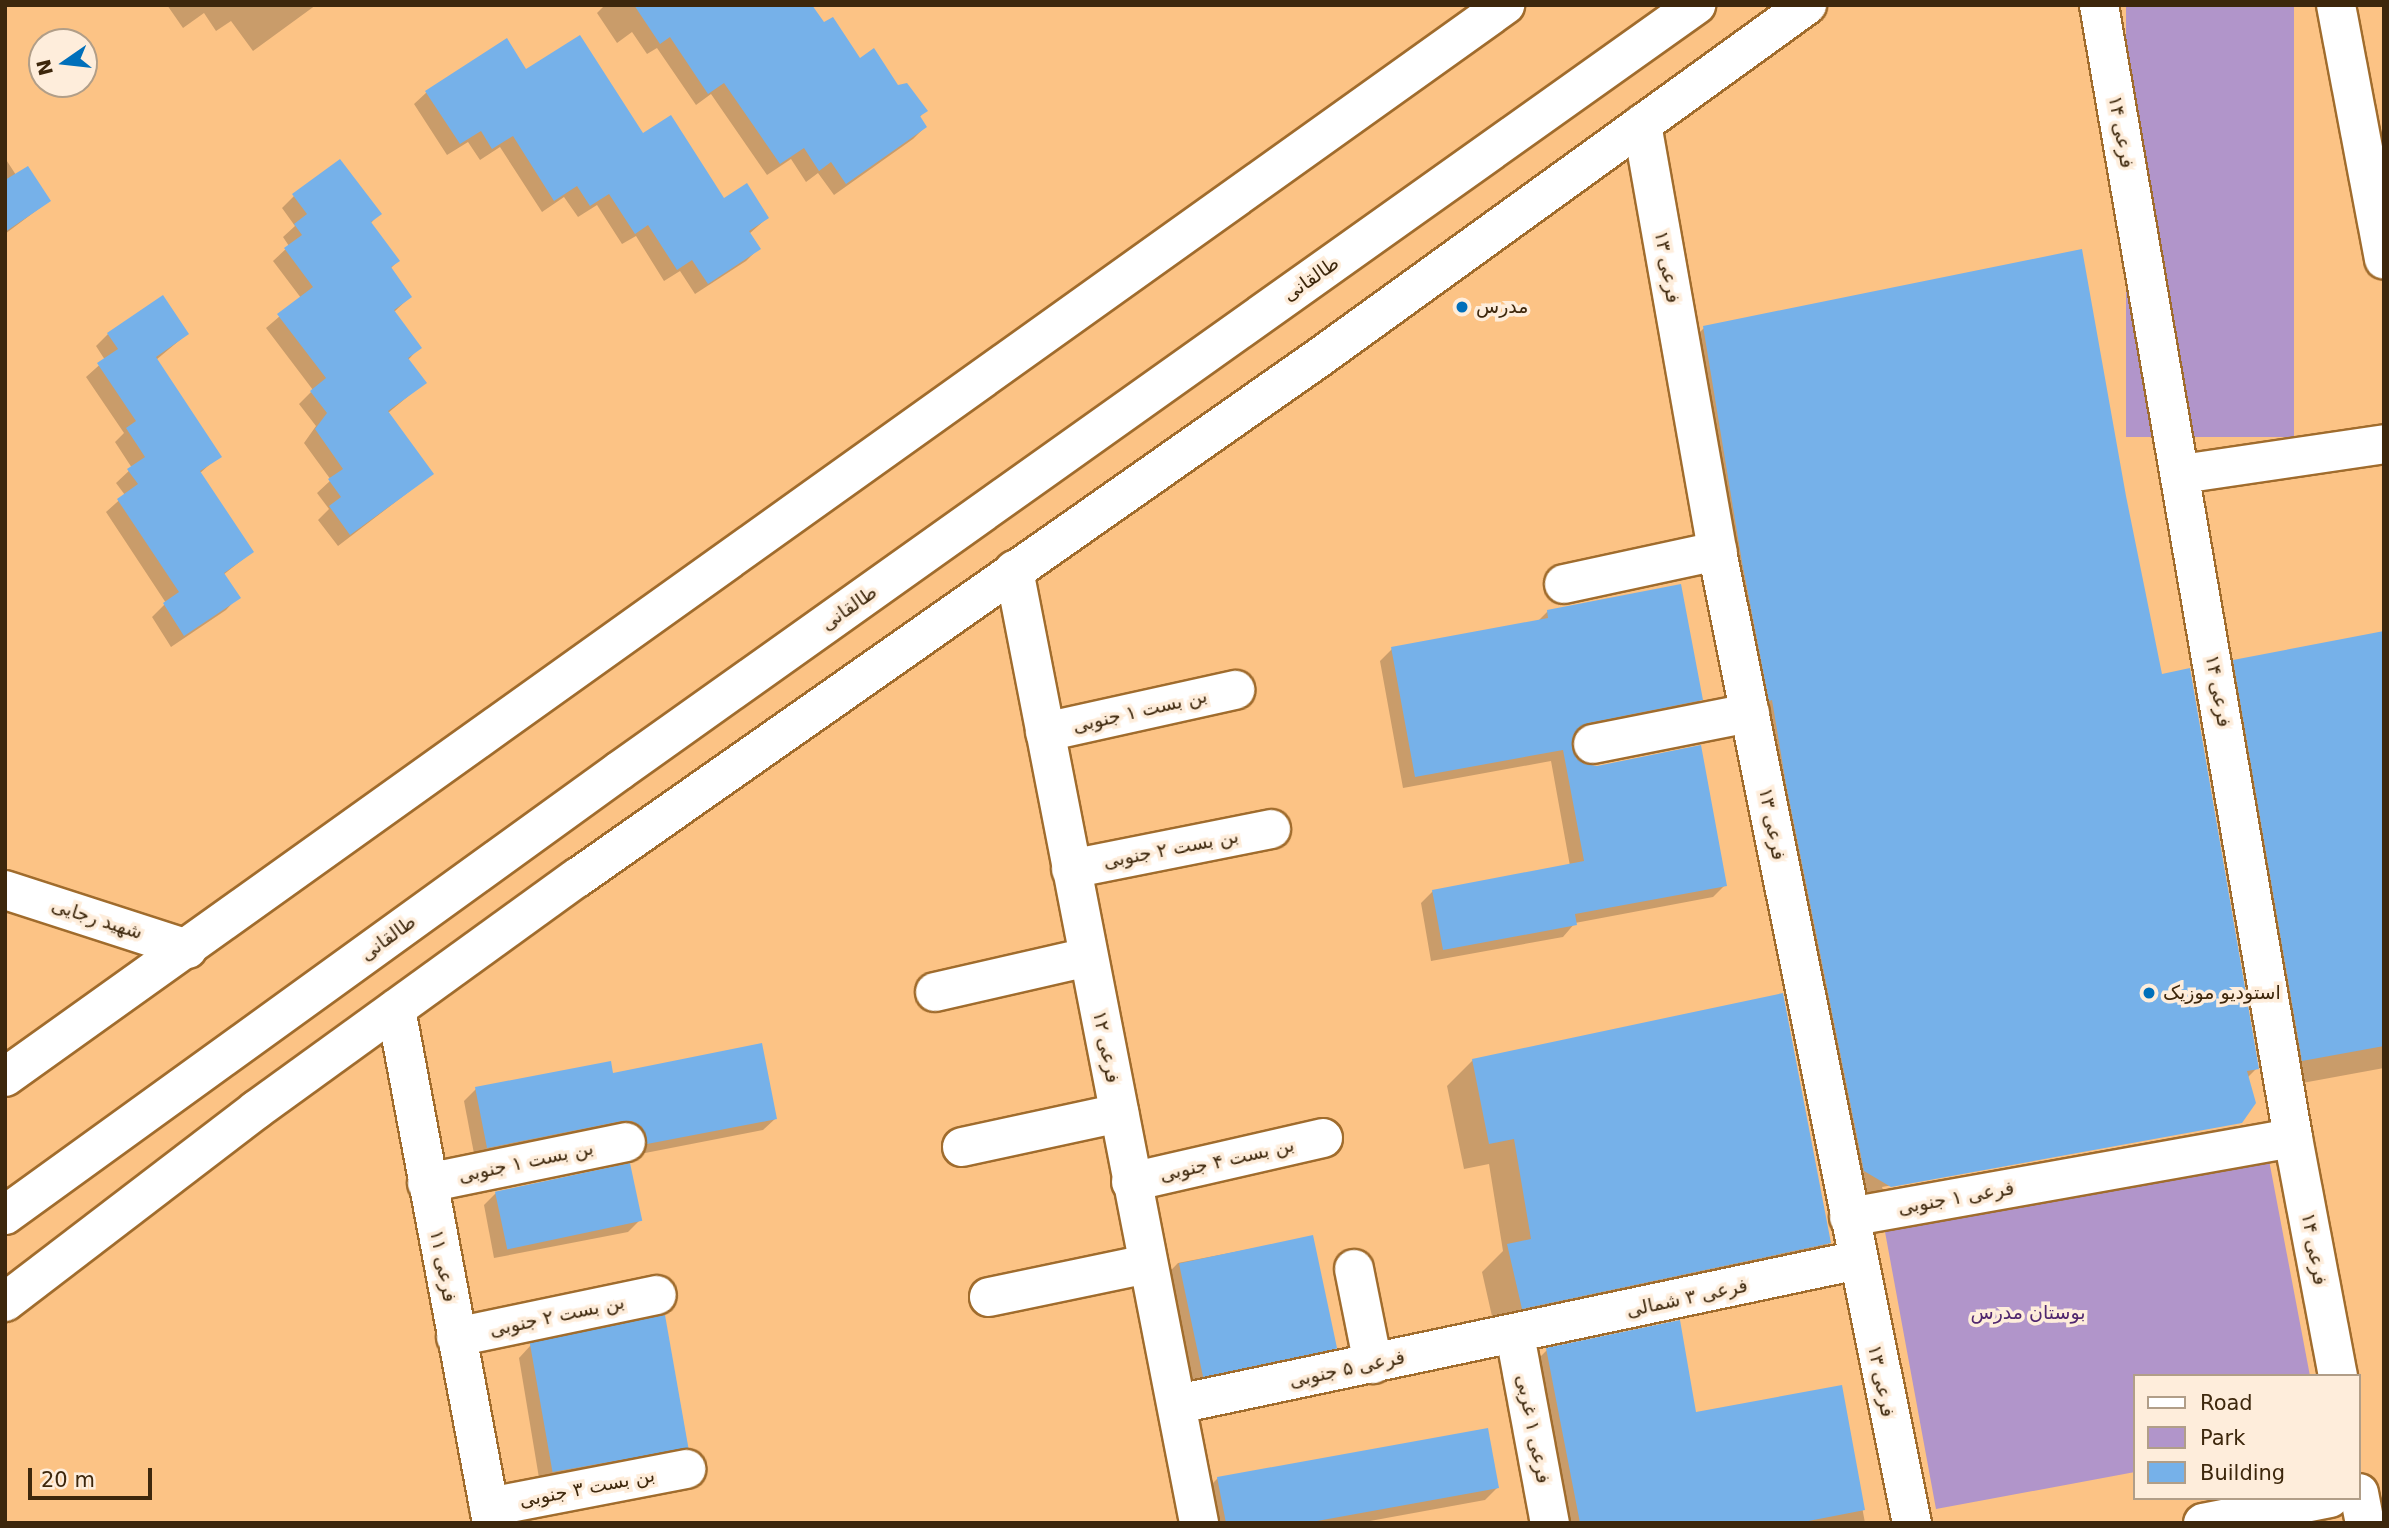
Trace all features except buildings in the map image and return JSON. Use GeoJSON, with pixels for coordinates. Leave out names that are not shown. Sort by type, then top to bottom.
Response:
{"type":"FeatureCollection","features":[{"type":"Feature","properties":{"kind":"street"},"geometry":{"type":"LineString","coordinates":[[5,1077],[188,949],[1505,5]]}},
{"type":"Feature","properties":{"kind":"street","name":"طالقانی"},"geometry":{"type":"LineString","coordinates":[[5,1215],[619,771],[1696,5]]}},
{"type":"Feature","properties":{"kind":"street"},"geometry":{"type":"LineString","coordinates":[[5,1302],[256,1110],[733,766],[1320,357],[1807,5]]}},
{"type":"Feature","properties":{"kind":"street","name":"فرعی ۱۴"},"geometry":{"type":"LineString","coordinates":[[2099,5],[2182,474],[2293,1138],[2338,1374]]}},
{"type":"Feature","properties":{"kind":"street"},"geometry":{"type":"LineString","coordinates":[[2336,5],[2384,260]]}},
{"type":"Feature","properties":{"kind":"street","name":"فرعی ۱۳"},"geometry":{"type":"LineString","coordinates":[[1642,124],[1717,551],[1912,1523]]}},
{"type":"Feature","properties":{"kind":"street"},"geometry":{"type":"LineString","coordinates":[[2182,474],[2384,444]]}},
{"type":"Feature","properties":{"kind":"street"},"geometry":{"type":"LineString","coordinates":[[1564,584],[1717,551]]}},
{"type":"Feature","properties":{"kind":"street","name":"فرعی ۱۲"},"geometry":{"type":"LineString","coordinates":[[1014,570],[1199,1523]]}},
{"type":"Feature","properties":{"kind":"street","name":"بن بست ۱ جنوبی"},"geometry":{"type":"LineString","coordinates":[[1045,732],[1235,690]]}},
{"type":"Feature","properties":{"kind":"street"},"geometry":{"type":"LineString","coordinates":[[1593,744],[1750,713]]}},
{"type":"Feature","properties":{"kind":"street","name":"بن بست ۲ جنوبی"},"geometry":{"type":"LineString","coordinates":[[1071,869],[1271,829]]}},
{"type":"Feature","properties":{"kind":"street","name":"شهید رجایی"},"geometry":{"type":"LineString","coordinates":[[5,890],[188,949]]}},
{"type":"Feature","properties":{"kind":"street"},"geometry":{"type":"LineString","coordinates":[[935,992],[1088,957]]}},
{"type":"Feature","properties":{"kind":"street","name":"فرعی ۱۱"},"geometry":{"type":"LineString","coordinates":[[396,1009],[490,1515]]}},
{"type":"Feature","properties":{"kind":"street"},"geometry":{"type":"LineString","coordinates":[[962,1147],[1119,1113]]}},
{"type":"Feature","properties":{"kind":"street","name":"بن بست ۴ جنوبی"},"geometry":{"type":"LineString","coordinates":[[1132,1182],[1323,1138]]}},
{"type":"Feature","properties":{"kind":"street","name":"فرعی ۱ جنوبی"},"geometry":{"type":"LineString","coordinates":[[1849,1217],[2293,1138]]}},
{"type":"Feature","properties":{"kind":"street","name":"بن بست ۱ جنوبی"},"geometry":{"type":"LineString","coordinates":[[427,1183],[626,1142]]}},
{"type":"Feature","properties":{"kind":"street","name":"فرعی ۳ شمالی"},"geometry":{"type":"LineString","coordinates":[[1515,1335],[1858,1261]]}},
{"type":"Feature","properties":{"kind":"street"},"geometry":{"type":"LineString","coordinates":[[989,1297],[1147,1264]]}},
{"type":"Feature","properties":{"kind":"street"},"geometry":{"type":"LineString","coordinates":[[1354,1269],[1373,1364]]}},
{"type":"Feature","properties":{"kind":"street","name":"بن بست ۲ جنوبی"},"geometry":{"type":"LineString","coordinates":[[456,1337],[657,1295]]}},
{"type":"Feature","properties":{"kind":"street","name":"فرعی ۵ جنوبی"},"geometry":{"type":"LineString","coordinates":[[1178,1404],[1515,1335]]}},
{"type":"Feature","properties":{"kind":"street","name":"فرعی ۱ غربی"},"geometry":{"type":"LineString","coordinates":[[1515,1335],[1550,1523]]}},
{"type":"Feature","properties":{"kind":"street","name":"بن بست ۳ جنوبی"},"geometry":{"type":"LineString","coordinates":[[490,1515],[686,1469]]}},
{"type":"Feature","properties":{"kind":"street"},"geometry":{"type":"LineString","coordinates":[[2203,1523],[2320,1500]]}},
{"type":"Feature","properties":{"kind":"street"},"geometry":{"type":"LineString","coordinates":[[2360,1500],[2365,1523]]}},
{"type":"Feature","properties":{"kind":"green space"},"geometry":{"type":"Polygon","coordinates":[[[2126,5],[2294,5],[2294,437],[2126,437],[2126,5]]]}},
{"type":"Feature","properties":{"kind":"green space","name":"بوستان مدرس"},"geometry":{"type":"Polygon","coordinates":[[[2265,1139],[2310,1374],[2134,1374],[2134,1472],[1936,1509],[1881,1210],[2265,1139]]]}},
{"type":"Feature","properties":{"kind":"place","name":"مدرس"},"geometry":{"type":"Point","coordinates":[1462,307]}},
{"type":"Feature","properties":{"kind":"place","name":"استودیو موزیک"},"geometry":{"type":"Point","coordinates":[2149,993]}}]}
